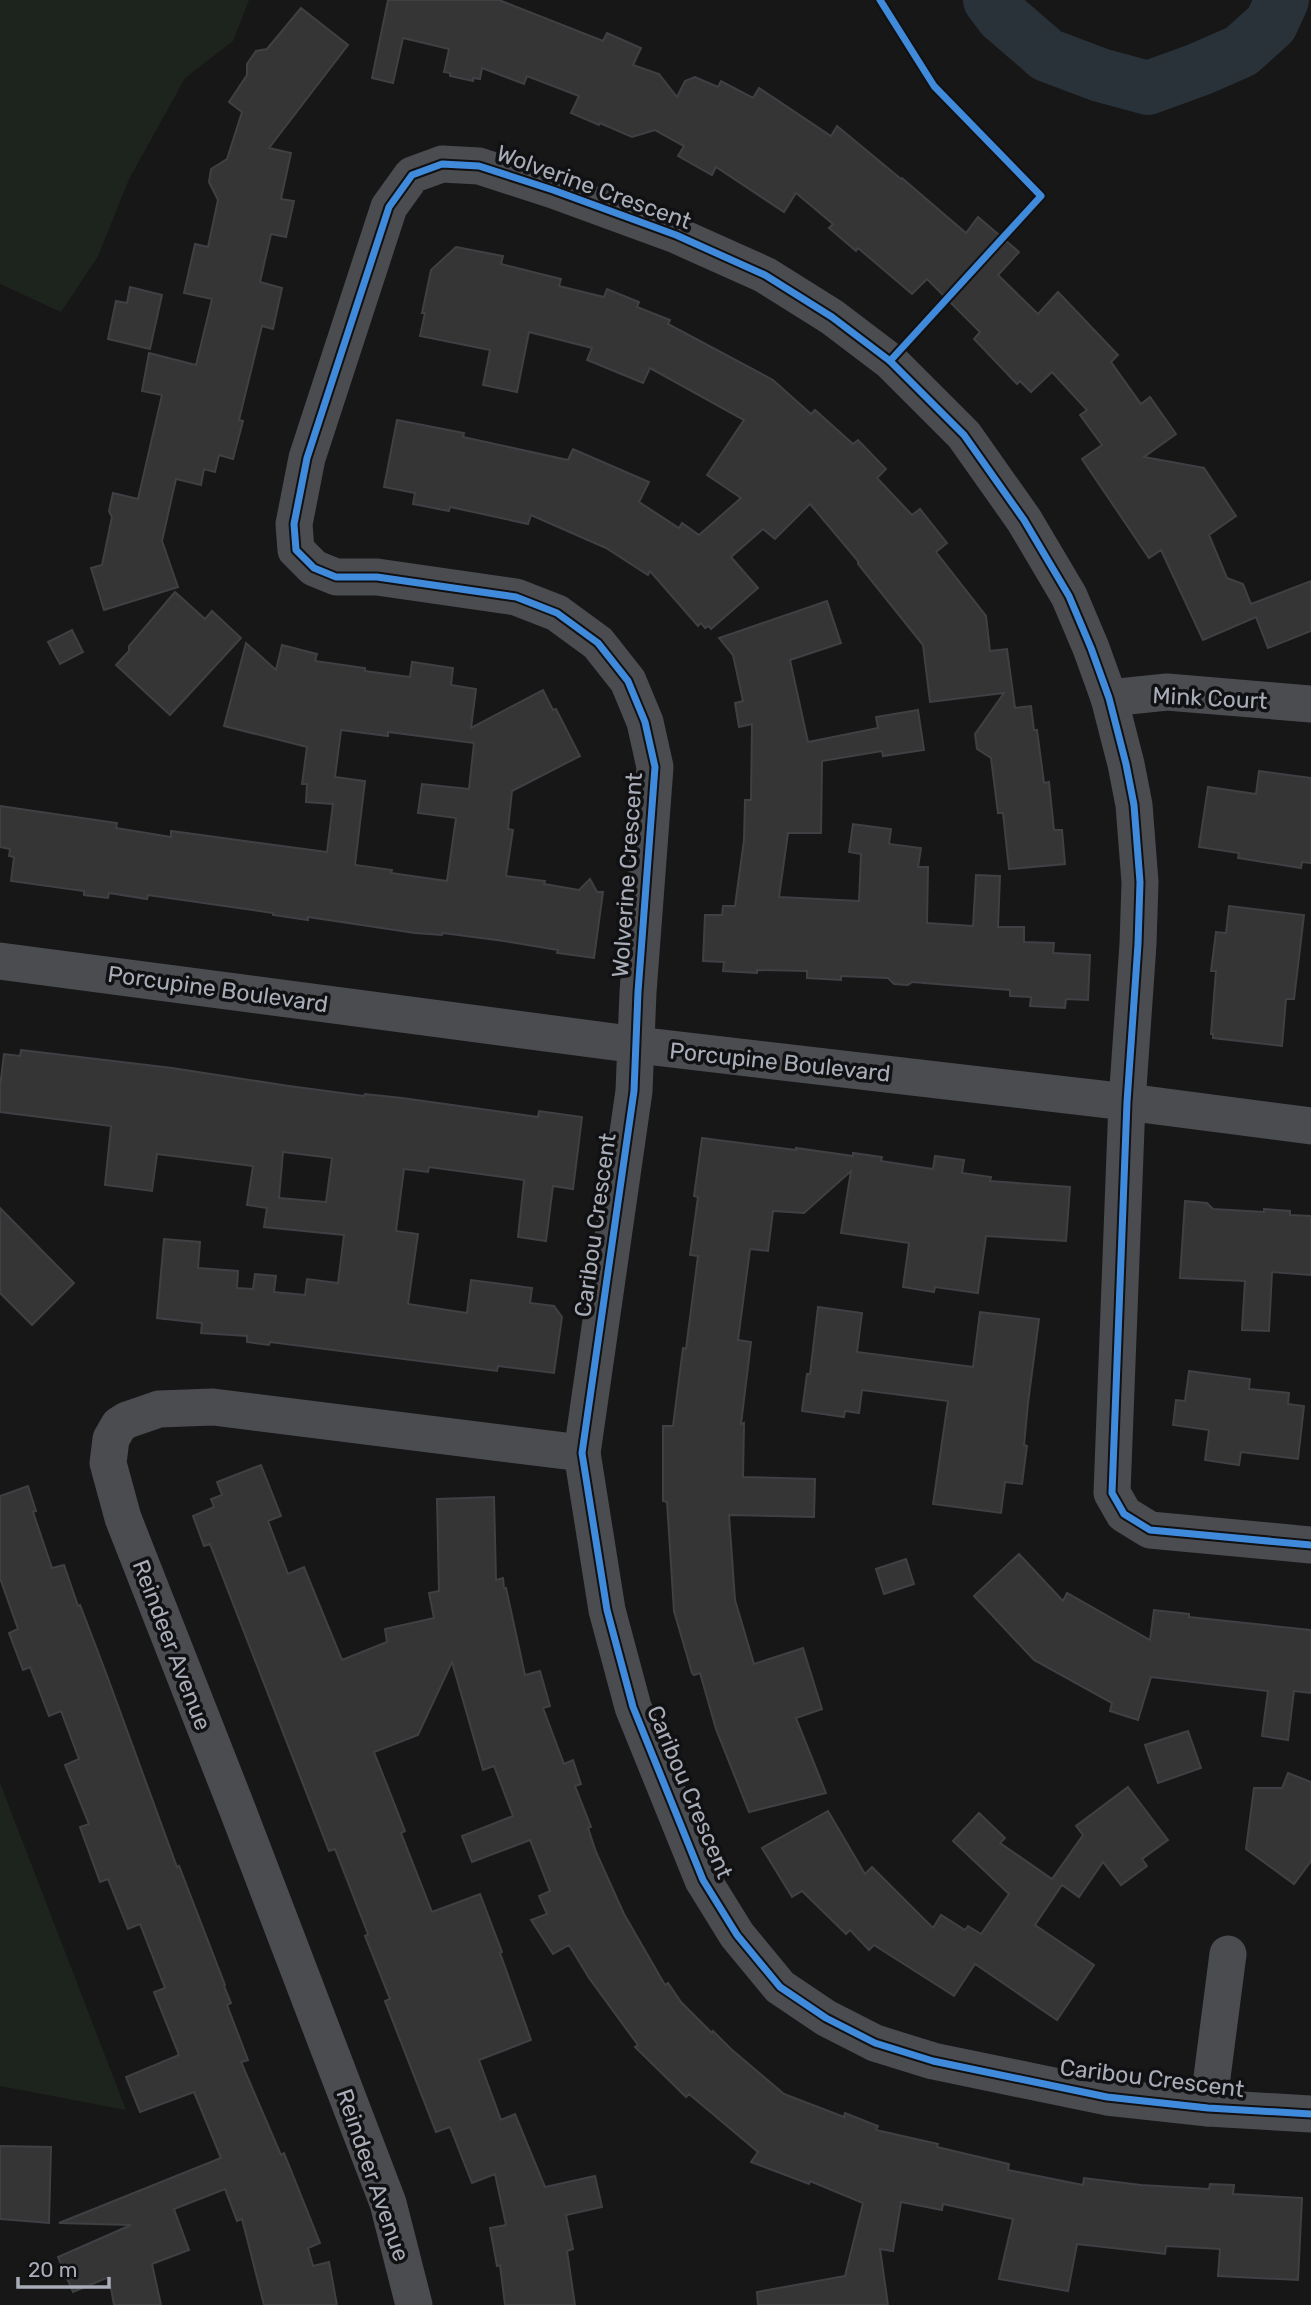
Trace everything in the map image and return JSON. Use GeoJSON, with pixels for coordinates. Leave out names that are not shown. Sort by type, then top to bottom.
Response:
{"type":"FeatureCollection","features":[{"type":"Feature","properties":{"kind":"street","name":"Wolverine Crescent"},"geometry":{"type":"LineString","coordinates":[[637,1045],[638,992],[655,767],[645,722],[628,681],[598,643],[557,613],[516,597],[377,577],[336,577],[314,568],[296,550],[294,524],[307,458],[389,207],[412,175],[442,164],[479,166],[553,190],[689,241],[765,275],[832,317],[890,361],[964,435],[1024,520],[1069,596],[1109,698],[1126,764],[1134,805],[1140,882],[1127,1102]]}},
{"type":"Feature","properties":{"kind":"street","name":"Mink Court"},"geometry":{"type":"LineString","coordinates":[[1109,698],[1167,692],[1311,704]]}},
{"type":"Feature","properties":{"kind":"street","name":"Porcupine Boulevard"},"geometry":{"type":"LineString","coordinates":[[0,961],[637,1045],[1311,1126]]}},
{"type":"Feature","properties":{"kind":"street","name":"Caribou Crescent"},"geometry":{"type":"LineString","coordinates":[[637,1045],[634,1091],[582,1452],[607,1609],[633,1707],[703,1880],[737,1935],[780,1987],[826,2018],[875,2043],[933,2061],[1107,2096],[1208,2108],[1311,2113]]}},
{"type":"Feature","properties":{"kind":"street"},"geometry":{"type":"LineString","coordinates":[[1127,1102],[1112,1493],[1124,1514],[1150,1530],[1311,1545]]}},
{"type":"Feature","properties":{"kind":"street","name":"Reindeer Avenue"},"geometry":{"type":"LineString","coordinates":[[414,2305],[388,2203],[238,1811],[121,1516],[108,1462],[111,1439],[119,1425],[159,1409],[213,1407],[582,1452]]}},
{"type":"Feature","properties":{"kind":"street"},"geometry":{"type":"LineString","coordinates":[[1208,2108],[1228,1954]]}},
{"type":"Feature","properties":{"kind":"shaded area"},"geometry":{"type":"Polygon","coordinates":[[[0,0],[249,0],[233,41],[185,78],[129,179],[98,256],[61,312],[0,284],[0,0]]]}},
{"type":"Feature","properties":{"kind":"shaded area"},"geometry":{"type":"Polygon","coordinates":[[[0,1783],[126,2110],[0,2086],[0,1783]]]}},
{"type":"Feature","properties":{"kind":"building"},"geometry":{"type":"Polygon","coordinates":[[[388,0],[499,0],[603,41],[607,33],[641,48],[633,65],[659,74],[677,97],[685,81],[695,77],[718,87],[721,81],[753,98],[759,88],[831,136],[837,126],[966,233],[978,217],[1019,252],[998,275],[1038,314],[1058,292],[1118,355],[1111,362],[1141,404],[1150,397],[1176,434],[1144,457],[1204,468],[1236,516],[1209,535],[1227,578],[1243,584],[1251,604],[1311,581],[1311,631],[1268,648],[1256,617],[1203,640],[1161,550],[1149,558],[1082,459],[1102,445],[1080,415],[1087,410],[1052,372],[1031,392],[1020,381],[1017,384],[974,339],[980,332],[927,279],[912,294],[858,248],[856,251],[829,228],[833,224],[796,193],[784,212],[716,167],[712,175],[678,156],[684,146],[655,130],[632,137],[600,123],[599,125],[571,113],[579,96],[527,76],[524,84],[482,68],[480,79],[473,78],[473,81],[450,76],[450,73],[444,72],[449,49],[403,38],[393,83],[372,78],[388,0]]]}},
{"type":"Feature","properties":{"kind":"building"},"geometry":{"type":"Polygon","coordinates":[[[301,8],[348,45],[269,148],[291,153],[281,199],[294,201],[286,237],[271,234],[260,282],[282,288],[273,329],[262,326],[239,420],[243,421],[233,459],[219,455],[215,472],[204,469],[201,485],[176,479],[162,541],[178,587],[104,610],[91,568],[102,565],[112,517],[109,511],[113,493],[138,499],[162,395],[142,391],[149,353],[196,365],[212,299],[184,293],[195,244],[208,247],[218,200],[209,182],[211,169],[227,159],[242,112],[229,102],[247,75],[247,64],[256,51],[267,49],[301,8]]]}},
{"type":"Feature","properties":{"kind":"building"},"geometry":{"type":"Polygon","coordinates":[[[456,247],[503,256],[501,264],[561,279],[559,286],[604,297],[607,289],[639,302],[637,307],[670,320],[668,324],[773,380],[811,414],[815,410],[853,444],[858,440],[886,469],[877,478],[912,515],[920,509],[947,543],[936,552],[986,616],[990,651],[1007,649],[1015,708],[1031,706],[1044,783],[1049,782],[1054,830],[1062,830],[1065,864],[1009,869],[1003,813],[998,813],[991,758],[977,749],[975,734],[1004,693],[930,702],[923,645],[810,504],[775,539],[763,529],[731,557],[758,588],[711,629],[709,626],[705,628],[701,623],[698,626],[650,571],[648,575],[606,548],[531,515],[528,524],[450,507],[449,511],[413,504],[415,493],[384,487],[397,420],[464,433],[463,437],[568,460],[573,449],[649,482],[639,502],[679,528],[682,523],[699,535],[741,498],[707,475],[744,420],[650,368],[643,383],[587,360],[592,348],[529,332],[517,392],[483,385],[490,350],[420,336],[431,270],[456,247]]]}},
{"type":"Feature","properties":{"kind":"building"},"geometry":{"type":"Polygon","coordinates":[[[130,287],[162,295],[150,349],[108,339],[116,301],[127,303],[130,287]]]}},
{"type":"Feature","properties":{"kind":"building"},"geometry":{"type":"Polygon","coordinates":[[[175,592],[205,619],[212,611],[241,638],[170,715],[116,665],[175,592]]]}},
{"type":"Feature","properties":{"kind":"building"},"geometry":{"type":"Polygon","coordinates":[[[827,601],[841,643],[790,660],[808,742],[878,728],[876,717],[918,710],[924,750],[883,756],[882,751],[822,761],[821,833],[788,833],[779,897],[859,901],[861,854],[849,852],[853,824],[891,829],[889,844],[921,848],[918,867],[928,867],[927,923],[973,926],[976,875],[1000,876],[998,927],[1024,927],[1024,942],[1054,943],[1053,953],[1090,955],[1088,1000],[1066,999],[1065,1008],[1030,1006],[1031,997],[1010,996],[1010,990],[912,982],[908,985],[894,984],[888,978],[807,978],[807,971],[723,971],[724,962],[703,961],[705,915],[722,915],[723,906],[735,906],[744,840],[745,800],[751,800],[752,724],[739,727],[735,703],[743,701],[733,655],[719,638],[827,601]]]}},
{"type":"Feature","properties":{"kind":"building"},"geometry":{"type":"Polygon","coordinates":[[[72,630],[83,652],[60,664],[48,642],[72,630]]]}},
{"type":"Feature","properties":{"kind":"building"},"geometry":{"type":"Polygon","coordinates":[[[246,643],[276,670],[282,645],[317,654],[315,661],[365,668],[365,671],[410,677],[412,662],[453,668],[451,685],[476,689],[471,728],[543,690],[580,756],[512,791],[508,829],[513,830],[506,876],[545,881],[544,884],[579,890],[590,879],[597,892],[603,892],[594,958],[504,941],[443,933],[415,933],[308,917],[308,920],[148,895],[147,899],[109,893],[108,898],[84,895],[84,891],[11,881],[14,857],[9,856],[10,849],[0,847],[0,806],[117,823],[116,828],[171,837],[171,831],[327,852],[333,804],[306,802],[307,784],[302,784],[307,747],[224,726],[246,643]],[[341,730],[335,777],[365,781],[355,865],[447,881],[456,818],[418,813],[422,784],[469,789],[474,743],[388,732],[388,736],[341,730]]]}},
{"type":"Feature","properties":{"kind":"building"},"geometry":{"type":"Polygon","coordinates":[[[1259,771],[1311,778],[1311,863],[1302,862],[1301,868],[1238,858],[1239,853],[1199,847],[1208,787],[1256,794],[1259,771]]]}},
{"type":"Feature","properties":{"kind":"building"},"geometry":{"type":"Polygon","coordinates":[[[1229,906],[1304,915],[1294,999],[1286,999],[1282,1046],[1213,1038],[1211,1034],[1216,971],[1211,971],[1216,932],[1226,933],[1229,906]]]}},
{"type":"Feature","properties":{"kind":"building"},"geometry":{"type":"Polygon","coordinates":[[[21,1050],[538,1117],[539,1111],[582,1117],[573,1189],[553,1186],[546,1241],[518,1237],[524,1180],[429,1167],[428,1172],[404,1169],[396,1231],[418,1234],[408,1304],[467,1313],[471,1280],[532,1288],[530,1303],[554,1306],[562,1317],[554,1373],[498,1366],[497,1371],[270,1342],[269,1345],[247,1342],[247,1336],[201,1333],[202,1323],[157,1318],[164,1239],[200,1242],[198,1268],[238,1271],[237,1288],[253,1289],[255,1274],[276,1276],[274,1292],[305,1295],[307,1279],[338,1283],[344,1235],[264,1227],[267,1208],[247,1205],[253,1166],[157,1154],[152,1191],[105,1185],[111,1126],[0,1112],[4,1054],[20,1056],[21,1050]],[[283,1152],[279,1198],[326,1202],[332,1158],[283,1152]]]}},
{"type":"Feature","properties":{"kind":"building"},"geometry":{"type":"Polygon","coordinates":[[[702,1138],[853,1156],[853,1153],[882,1157],[881,1161],[933,1169],[935,1156],[964,1160],[962,1173],[991,1177],[990,1181],[1070,1187],[1066,1241],[986,1236],[978,1293],[935,1287],[934,1292],[903,1287],[909,1243],[841,1233],[851,1171],[804,1213],[773,1211],[768,1251],[750,1249],[738,1340],[751,1342],[741,1424],[744,1423],[743,1477],[815,1479],[814,1517],[729,1515],[735,1600],[754,1664],[803,1648],[822,1709],[796,1718],[826,1793],[749,1812],[716,1729],[700,1673],[692,1673],[674,1611],[667,1502],[663,1501],[663,1426],[673,1426],[698,1256],[690,1255],[702,1138]]]}},
{"type":"Feature","properties":{"kind":"building"},"geometry":{"type":"Polygon","coordinates":[[[1185,1201],[1207,1203],[1213,1209],[1264,1212],[1264,1209],[1290,1211],[1290,1215],[1311,1216],[1311,1275],[1272,1272],[1269,1331],[1242,1330],[1245,1281],[1180,1278],[1185,1201]]]}},
{"type":"Feature","properties":{"kind":"building"},"geometry":{"type":"Polygon","coordinates":[[[0,1208],[74,1283],[32,1325],[0,1293],[0,1208]]]}},
{"type":"Feature","properties":{"kind":"building"},"geometry":{"type":"Polygon","coordinates":[[[818,1307],[862,1313],[857,1352],[973,1367],[980,1312],[1039,1319],[1028,1403],[1024,1445],[1027,1446],[1022,1484],[1005,1482],[1001,1513],[933,1504],[948,1401],[862,1390],[859,1413],[845,1411],[844,1417],[802,1411],[807,1374],[810,1374],[818,1307]]]}},
{"type":"Feature","properties":{"kind":"building"},"geometry":{"type":"Polygon","coordinates":[[[1189,1371],[1250,1379],[1249,1389],[1289,1393],[1288,1404],[1304,1406],[1298,1459],[1241,1452],[1239,1465],[1205,1460],[1209,1430],[1173,1425],[1176,1400],[1185,1401],[1189,1371]]]}},
{"type":"Feature","properties":{"kind":"building"},"geometry":{"type":"Polygon","coordinates":[[[261,1465],[281,1516],[268,1521],[288,1574],[304,1567],[342,1660],[387,1642],[385,1629],[434,1618],[429,1593],[439,1591],[437,1499],[494,1497],[496,1580],[503,1578],[525,1675],[540,1671],[550,1706],[543,1708],[564,1764],[573,1760],[581,1784],[575,1786],[591,1827],[588,1828],[624,1914],[665,1985],[668,1983],[681,2002],[712,2033],[713,2031],[784,2094],[844,2117],[845,2113],[878,2126],[876,2130],[1009,2164],[1008,2170],[1083,2185],[1084,2178],[1209,2189],[1210,2184],[1234,2185],[1233,2194],[1302,2198],[1298,2280],[1218,2276],[1220,2249],[1166,2246],[1165,2254],[1077,2244],[1068,2291],[999,2279],[1013,2219],[943,2204],[942,2210],[901,2202],[893,2251],[880,2249],[888,2305],[758,2305],[757,2292],[845,2276],[863,2203],[810,2181],[809,2184],[751,2162],[758,2152],[689,2094],[686,2097],[635,2047],[638,2045],[589,1978],[569,1945],[553,1954],[531,1920],[547,1914],[539,1896],[550,1891],[530,1840],[472,1862],[462,1836],[513,1816],[494,1766],[483,1770],[452,1662],[418,1735],[374,1752],[405,1831],[401,1833],[432,1912],[480,1894],[502,1952],[500,1953],[531,2040],[479,2060],[501,2120],[515,2114],[545,2187],[595,2176],[602,2207],[566,2215],[573,2249],[567,2251],[575,2305],[505,2305],[500,2265],[497,2266],[490,2228],[506,2225],[495,2174],[472,2183],[450,2127],[436,2132],[385,2001],[390,1999],[335,1849],[329,1851],[210,1544],[204,1546],[193,1516],[214,1507],[211,1499],[222,1495],[217,1482],[261,1465]]]}},
{"type":"Feature","properties":{"kind":"building"},"geometry":{"type":"Polygon","coordinates":[[[28,1486],[36,1511],[33,1512],[52,1568],[64,1565],[177,1867],[179,1866],[225,1985],[231,2003],[227,2005],[248,2060],[241,2062],[281,2155],[284,2153],[320,2243],[308,2248],[313,2266],[329,2262],[337,2305],[264,2305],[242,2219],[237,2221],[225,2189],[174,2209],[189,2250],[152,2264],[161,2305],[114,2305],[109,2277],[73,2292],[58,2257],[131,2225],[59,2223],[221,2158],[194,2092],[140,2112],[126,2077],[179,2055],[154,1992],[165,1988],[140,1924],[128,1929],[108,1879],[100,1882],[80,1827],[89,1824],[65,1765],[79,1759],[61,1711],[49,1716],[30,1667],[23,1670],[9,1633],[18,1629],[0,1578],[0,1496],[28,1486]]]}},
{"type":"Feature","properties":{"kind":"building"},"geometry":{"type":"Polygon","coordinates":[[[1019,1554],[1063,1601],[1067,1593],[1150,1640],[1154,1610],[1189,1614],[1189,1617],[1311,1630],[1311,1693],[1294,1691],[1288,1740],[1262,1736],[1268,1691],[1151,1677],[1138,1720],[1110,1711],[1112,1703],[1034,1660],[974,1596],[1019,1554]]]}},
{"type":"Feature","properties":{"kind":"building"},"geometry":{"type":"Polygon","coordinates":[[[906,1559],[914,1584],[884,1594],[876,1569],[906,1559]]]}},
{"type":"Feature","properties":{"kind":"building"},"geometry":{"type":"Polygon","coordinates":[[[1188,1731],[1201,1768],[1158,1783],[1145,1745],[1188,1731]]]}},
{"type":"Feature","properties":{"kind":"building"},"geometry":{"type":"Polygon","coordinates":[[[1288,1773],[1311,1782],[1311,1861],[1294,1884],[1246,1849],[1254,1788],[1282,1788],[1288,1773]]]}},
{"type":"Feature","properties":{"kind":"building"},"geometry":{"type":"Polygon","coordinates":[[[1128,1787],[1168,1840],[1142,1859],[1147,1866],[1121,1885],[1103,1862],[1079,1897],[1062,1885],[1035,1925],[1094,1965],[1057,2020],[975,1964],[954,1996],[874,1945],[869,1950],[850,1930],[846,1934],[802,1891],[792,1897],[762,1848],[828,1811],[865,1874],[872,1867],[933,1928],[941,1915],[965,1930],[968,1926],[981,1934],[1009,1894],[953,1841],[979,1813],[1005,1838],[1000,1843],[1052,1879],[1083,1835],[1076,1826],[1128,1787]]]}},
{"type":"Feature","properties":{"kind":"building"},"geometry":{"type":"Polygon","coordinates":[[[0,2146],[51,2147],[49,2223],[0,2219],[0,2146]]]}},
{"type":"Feature","properties":{"kind":"waterway"},"geometry":{"type":"LineString","coordinates":[[990,0],[1002,16],[1047,55],[1100,75],[1148,88],[1241,51],[1271,24],[1282,0]]}},
{"type":"Feature","properties":{"kind":"cycle path"},"geometry":{"type":"LineString","coordinates":[[880,0],[934,86],[1041,196],[890,361]]}},
{"type":"Feature","properties":{"kind":"cycle path"},"geometry":{"type":"LineString","coordinates":[[1311,1545],[1150,1530],[1124,1514],[1112,1493],[1127,1102],[1140,882],[1134,805],[1109,698],[1091,648],[1069,596],[1024,520],[964,435],[890,361],[832,317],[765,275],[676,235],[479,166],[442,164],[412,175],[389,207],[307,458],[294,524],[296,550],[314,568],[336,577],[377,577],[516,597],[557,613],[598,643],[628,681],[645,722],[655,767],[638,992],[634,1091],[582,1453],[607,1610],[633,1707],[703,1880],[737,1935],[780,1987],[826,2018],[875,2043],[933,2061],[1107,2097],[1208,2108],[1311,2114]]}}]}
